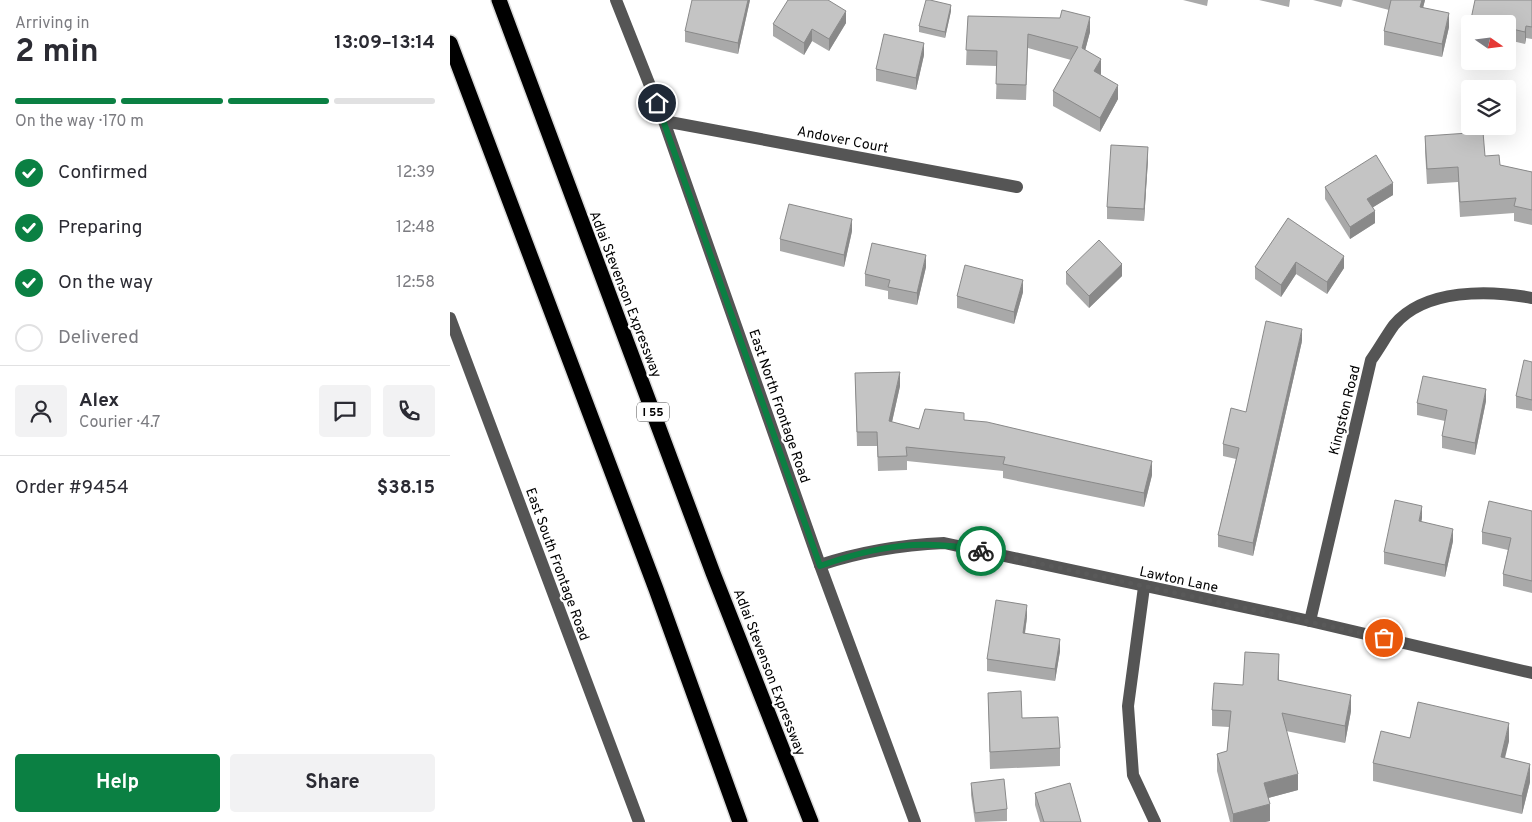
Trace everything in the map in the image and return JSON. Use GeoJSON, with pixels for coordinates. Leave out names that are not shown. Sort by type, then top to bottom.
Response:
{"type":"FeatureCollection","features":[{"type":"Feature","properties":{"kind":"highway","name":"Adlai Stevenson Expressway"},"geometry":{"type":"LineString","coordinates":[[499,0],[713,573],[811,822]]}},
{"type":"Feature","properties":{"kind":"highway"},"geometry":{"type":"LineString","coordinates":[[450,43],[656,589],[740,822]]}},
{"type":"Feature","properties":{"kind":"street","name":"East North Frontage Road"},"geometry":{"type":"LineString","coordinates":[[616,0],[664,121],[820,566],[915,822]]}},
{"type":"Feature","properties":{"kind":"street","name":"Andover Court"},"geometry":{"type":"LineString","coordinates":[[664,121],[1017,188]]}},
{"type":"Feature","properties":{"kind":"street","name":"Kingston Road"},"geometry":{"type":"LineString","coordinates":[[1310,621],[1371,360],[1395,324],[1419,307],[1449,296],[1483,292],[1507,293],[1532,298]]}},
{"type":"Feature","properties":{"kind":"street","name":"East South Frontage Road"},"geometry":{"type":"LineString","coordinates":[[450,318],[639,822]]}},
{"type":"Feature","properties":{"kind":"street","name":"Lawton Lane"},"geometry":{"type":"LineString","coordinates":[[820,566],[852,555],[903,545],[944,543],[1310,621],[1532,672]]}},
{"type":"Feature","properties":{"kind":"street"},"geometry":{"type":"LineString","coordinates":[[1144,587],[1128,706],[1133,775],[1155,822]]}},
{"type":"Feature","properties":{"kind":"building"},"geometry":{"type":"Polygon","coordinates":[[[692,0],[748,0],[738,43],[685,31],[692,0]]]}},
{"type":"Feature","properties":{"kind":"building"},"geometry":{"type":"Polygon","coordinates":[[[788,0],[828,0],[846,11],[829,39],[812,29],[804,43],[773,24],[788,0]]]}},
{"type":"Feature","properties":{"kind":"building"},"geometry":{"type":"Polygon","coordinates":[[[926,0],[951,5],[945,32],[919,26],[926,0]]]}},
{"type":"Feature","properties":{"kind":"building"},"geometry":{"type":"Polygon","coordinates":[[[1391,0],[1422,0],[1420,7],[1449,13],[1442,44],[1384,31],[1391,0]]]}},
{"type":"Feature","properties":{"kind":"building"},"geometry":{"type":"Polygon","coordinates":[[[1475,0],[1532,0],[1532,27],[1526,26],[1525,32],[1516,30],[1516,15],[1472,15],[1475,0]]]}},
{"type":"Feature","properties":{"kind":"building"},"geometry":{"type":"Polygon","coordinates":[[[1062,10],[1090,17],[1082,48],[1101,59],[1094,71],[1118,85],[1100,118],[1053,91],[1078,47],[1028,34],[1026,85],[996,84],[997,51],[966,50],[968,16],[1060,18],[1062,10]]]}},
{"type":"Feature","properties":{"kind":"building"},"geometry":{"type":"Polygon","coordinates":[[[884,34],[924,43],[916,78],[876,69],[884,34]]]}},
{"type":"Feature","properties":{"kind":"building"},"geometry":{"type":"Polygon","coordinates":[[[1461,134],[1483,135],[1485,156],[1499,155],[1500,165],[1532,172],[1532,210],[1514,206],[1516,198],[1460,202],[1458,167],[1427,169],[1425,136],[1461,134]]]}},
{"type":"Feature","properties":{"kind":"building"},"geometry":{"type":"Polygon","coordinates":[[[1111,145],[1148,147],[1144,209],[1107,207],[1111,145]]]}},
{"type":"Feature","properties":{"kind":"building"},"geometry":{"type":"Polygon","coordinates":[[[1376,155],[1393,183],[1367,199],[1375,211],[1350,227],[1325,187],[1376,155]]]}},
{"type":"Feature","properties":{"kind":"building"},"geometry":{"type":"Polygon","coordinates":[[[789,204],[852,219],[844,255],[780,239],[789,204]]]}},
{"type":"Feature","properties":{"kind":"building"},"geometry":{"type":"Polygon","coordinates":[[[1288,218],[1344,256],[1327,282],[1296,262],[1281,285],[1255,267],[1288,218]]]}},
{"type":"Feature","properties":{"kind":"building"},"geometry":{"type":"Polygon","coordinates":[[[1099,240],[1122,264],[1089,296],[1066,272],[1099,240]]]}},
{"type":"Feature","properties":{"kind":"building"},"geometry":{"type":"Polygon","coordinates":[[[872,243],[926,255],[917,293],[888,287],[890,280],[865,274],[872,243]]]}},
{"type":"Feature","properties":{"kind":"building"},"geometry":{"type":"Polygon","coordinates":[[[965,265],[1023,280],[1014,312],[957,296],[965,265]]]}},
{"type":"Feature","properties":{"kind":"building"},"geometry":{"type":"Polygon","coordinates":[[[1266,321],[1302,329],[1253,543],[1218,535],[1239,448],[1223,444],[1231,408],[1246,412],[1266,321]]]}},
{"type":"Feature","properties":{"kind":"building"},"geometry":{"type":"Polygon","coordinates":[[[1524,360],[1532,362],[1532,400],[1516,396],[1524,360]]]}},
{"type":"Feature","properties":{"kind":"building"},"geometry":{"type":"Polygon","coordinates":[[[900,372],[889,421],[919,429],[925,409],[964,413],[964,420],[987,422],[1152,461],[1144,493],[1003,464],[1005,457],[906,447],[907,456],[878,457],[877,432],[857,432],[855,373],[900,372]]]}},
{"type":"Feature","properties":{"kind":"building"},"geometry":{"type":"Polygon","coordinates":[[[1423,376],[1486,389],[1475,443],[1442,436],[1447,410],[1417,403],[1423,376]]]}},
{"type":"Feature","properties":{"kind":"building"},"geometry":{"type":"Polygon","coordinates":[[[1395,500],[1422,506],[1419,521],[1453,529],[1445,565],[1384,552],[1395,500]]]}},
{"type":"Feature","properties":{"kind":"building"},"geometry":{"type":"Polygon","coordinates":[[[1489,501],[1532,511],[1532,581],[1503,574],[1511,538],[1482,532],[1489,501]]]}},
{"type":"Feature","properties":{"kind":"building"},"geometry":{"type":"Polygon","coordinates":[[[996,600],[1027,605],[1023,633],[1060,639],[1055,669],[987,659],[996,600]]]}},
{"type":"Feature","properties":{"kind":"building"},"geometry":{"type":"Polygon","coordinates":[[[1245,652],[1279,654],[1278,680],[1351,695],[1345,726],[1282,713],[1298,774],[1264,783],[1270,804],[1233,814],[1217,754],[1227,751],[1231,711],[1212,710],[1214,683],[1243,685],[1245,652]]]}},
{"type":"Feature","properties":{"kind":"building"},"geometry":{"type":"Polygon","coordinates":[[[1021,691],[1022,718],[1058,717],[1060,748],[990,752],[988,693],[1021,691]]]}},
{"type":"Feature","properties":{"kind":"building"},"geometry":{"type":"Polygon","coordinates":[[[1418,702],[1509,723],[1501,757],[1530,764],[1522,796],[1373,763],[1381,731],[1410,738],[1418,702]]]}},
{"type":"Feature","properties":{"kind":"building"},"geometry":{"type":"Polygon","coordinates":[[[1004,779],[1007,809],[975,813],[971,783],[1004,779]]]}},
{"type":"Feature","properties":{"kind":"building"},"geometry":{"type":"Polygon","coordinates":[[[1070,783],[1081,822],[1044,822],[1035,793],[1070,783]]]}},
{"type":"Feature","properties":{"kind":"way so far"},"geometry":{"type":"LineString","coordinates":[[981,551],[1384,638]]}},
{"type":"Feature","properties":{"kind":"route"},"geometry":{"type":"LineString","coordinates":[[657,103],[820,566],[852,555],[903,545],[944,543],[981,551]]}}]}
